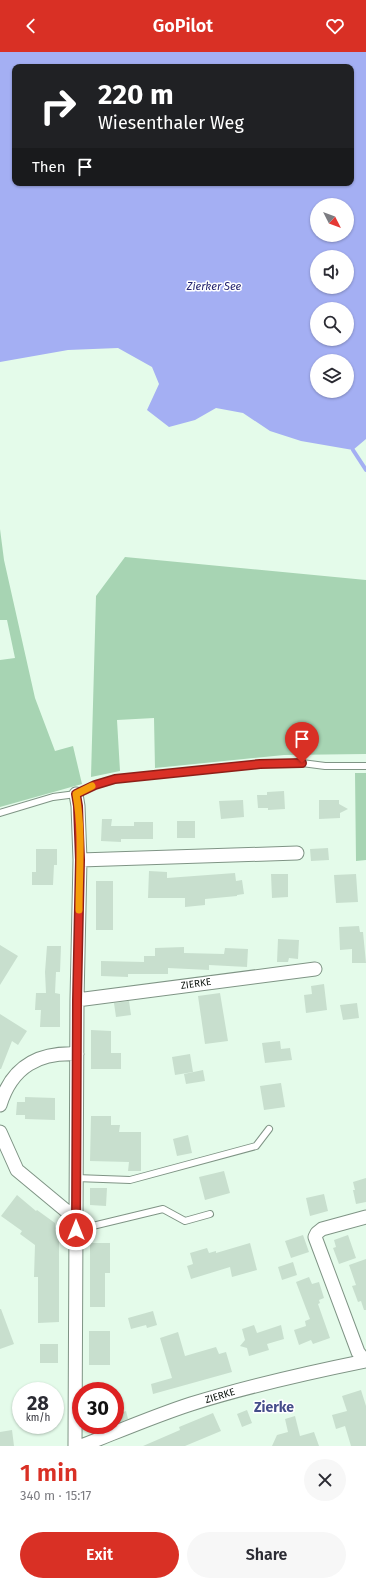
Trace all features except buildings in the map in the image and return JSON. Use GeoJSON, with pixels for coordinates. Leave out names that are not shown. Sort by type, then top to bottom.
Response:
{"type":"FeatureCollection","features":[{"type":"Feature","properties":{"kind":"street"},"geometry":{"type":"LineString","coordinates":[[75,1446],[77,1000],[80,860],[78,806],[76,794]]}},
{"type":"Feature","properties":{"kind":"street"},"geometry":{"type":"LineString","coordinates":[[80,860],[297,853]]}},
{"type":"Feature","properties":{"kind":"street","name":"ZIERKE"},"geometry":{"type":"LineString","coordinates":[[77,1000],[315,968]]}},
{"type":"Feature","properties":{"kind":"street"},"geometry":{"type":"LineString","coordinates":[[0,1105],[10,1083],[24,1067],[49,1055],[60,1053],[77,1054]]}},
{"type":"Feature","properties":{"kind":"street"},"geometry":{"type":"LineString","coordinates":[[0,1135],[17,1170],[76,1225]]}},
{"type":"Feature","properties":{"kind":"street","name":"ZIERKE"},"geometry":{"type":"LineString","coordinates":[[81,1446],[190,1405],[239,1390],[302,1374],[366,1362],[358,1352],[315,1237],[322,1229],[366,1217]]}},
{"type":"Feature","properties":{"kind":"lane"},"geometry":{"type":"LineString","coordinates":[[0,812],[53,797],[76,794],[95,785],[115,779],[260,764],[302,763],[325,766],[366,766]]}},
{"type":"Feature","properties":{"kind":"lane"},"geometry":{"type":"LineString","coordinates":[[76,1178],[130,1180],[256,1146],[269,1129]]}},
{"type":"Feature","properties":{"kind":"lane"},"geometry":{"type":"LineString","coordinates":[[76,1225],[163,1209],[185,1221],[210,1214]]}},
{"type":"Feature","properties":{"kind":"green space"},"geometry":{"type":"Polygon","coordinates":[[[0,529],[4,560],[35,698],[55,751],[73,746],[82,784],[0,807],[0,660],[15,658],[7,620],[0,620],[0,529]]]}},
{"type":"Feature","properties":{"kind":"green space"},"geometry":{"type":"Polygon","coordinates":[[[125,557],[366,580],[366,754],[284,755],[155,768],[154,718],[117,720],[120,771],[91,777],[96,596],[125,557]]]}},
{"type":"Feature","properties":{"kind":"green space"},"geometry":{"type":"Polygon","coordinates":[[[355,773],[366,773],[366,860],[356,861],[355,773]]]}},
{"type":"Feature","properties":{"kind":"water","name":"Zierker See"},"geometry":{"type":"Polygon","coordinates":[[[0,52],[366,52],[366,439],[353,450],[301,441],[270,431],[243,413],[216,408],[195,420],[169,427],[147,410],[159,384],[152,367],[118,348],[68,350],[0,362],[0,52]]]}},
{"type":"Feature","properties":{"kind":"waterway"},"geometry":{"type":"LineString","coordinates":[[353,450],[366,470]]}},
{"type":"Feature","properties":{"kind":"slow traffic"},"geometry":{"type":"LineString","coordinates":[[79,910],[80,860],[78,806],[76,794],[92,786]]}},
{"type":"Feature","properties":{"kind":"district","name":"Zierke"},"geometry":{"type":"Point","coordinates":[274,1407]}},
{"type":"Feature","properties":{"kind":"route"},"geometry":{"type":"LineString","coordinates":[[76,1230],[77,1000],[80,860],[78,806],[76,794],[95,785],[115,779],[260,764],[302,763]]}}]}
